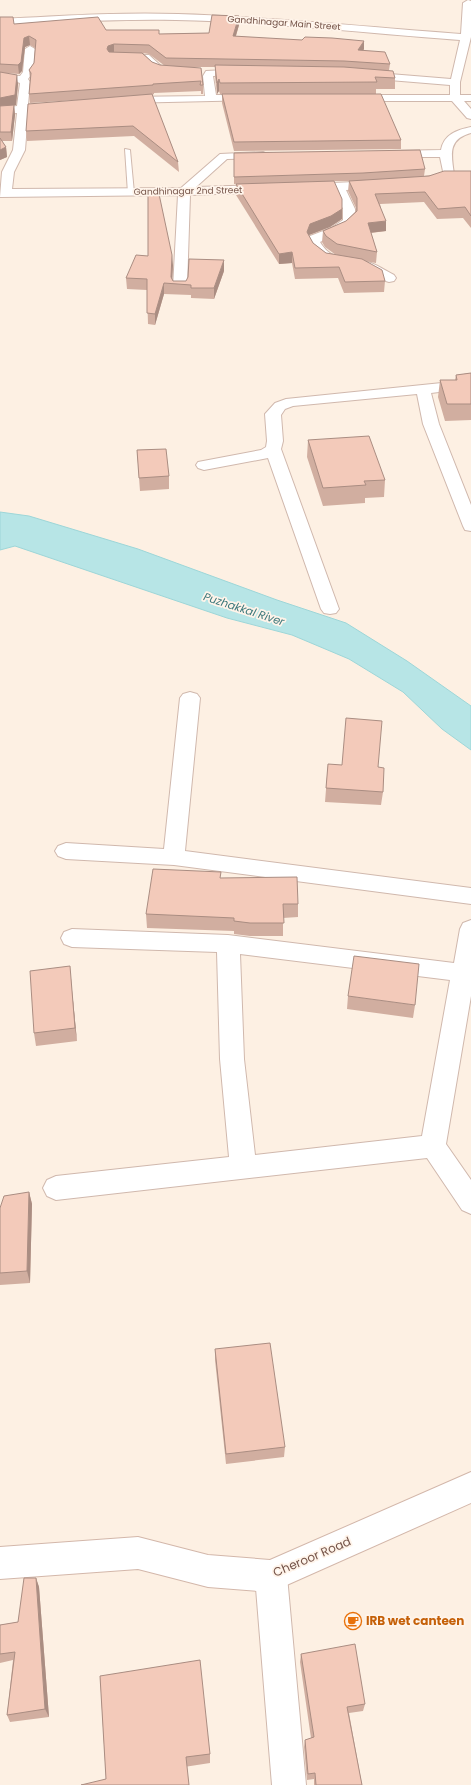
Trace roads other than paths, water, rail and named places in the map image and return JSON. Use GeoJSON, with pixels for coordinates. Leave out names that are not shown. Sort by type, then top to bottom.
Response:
{"type":"FeatureCollection","features":[{"type":"Feature","properties":{"kind":"street"},"geometry":{"type":"LineString","coordinates":[[468,3],[466,37],[467,48],[455,82],[455,98],[471,116]]}},
{"type":"Feature","properties":{"kind":"street","name":"Gandhinagar Main Street"},"geometry":{"type":"LineString","coordinates":[[0,22],[88,17],[182,17],[236,19],[466,37]]}},
{"type":"Feature","properties":{"kind":"street"},"geometry":{"type":"LineString","coordinates":[[22,80],[28,72],[30,49]]}},
{"type":"Feature","properties":{"kind":"street"},"geometry":{"type":"LineString","coordinates":[[114,57],[145,58],[150,60],[157,68],[165,71],[192,73],[255,72]]}},
{"type":"Feature","properties":{"kind":"street"},"geometry":{"type":"LineString","coordinates":[[210,73],[208,76],[211,99]]}},
{"type":"Feature","properties":{"kind":"street"},"geometry":{"type":"LineString","coordinates":[[351,74],[455,82]]}},
{"type":"Feature","properties":{"kind":"street"},"geometry":{"type":"LineString","coordinates":[[0,77],[22,80],[25,82],[19,150],[8,172],[3,193]]}},
{"type":"Feature","properties":{"kind":"street"},"geometry":{"type":"LineString","coordinates":[[343,91],[344,98],[471,98]]}},
{"type":"Feature","properties":{"kind":"street"},"geometry":{"type":"LineString","coordinates":[[114,101],[137,99],[267,98]]}},
{"type":"Feature","properties":{"kind":"street"},"geometry":{"type":"LineString","coordinates":[[0,111],[69,105]]}},
{"type":"Feature","properties":{"kind":"street"},"geometry":{"type":"LineString","coordinates":[[448,174],[444,153],[448,143],[454,136],[471,130]]}},
{"type":"Feature","properties":{"kind":"street"},"geometry":{"type":"LineString","coordinates":[[6,151],[19,150]]}},
{"type":"Feature","properties":{"kind":"street"},"geometry":{"type":"LineString","coordinates":[[381,154],[444,153]]}},
{"type":"Feature","properties":{"kind":"street"},"geometry":{"type":"LineString","coordinates":[[180,288],[184,192],[224,156],[271,155]]}},
{"type":"Feature","properties":{"kind":"street"},"geometry":{"type":"LineString","coordinates":[[434,179],[448,174],[463,174]]}},
{"type":"Feature","properties":{"kind":"street"},"geometry":{"type":"LineString","coordinates":[[297,188],[392,184]]}},
{"type":"Feature","properties":{"kind":"street"},"geometry":{"type":"LineString","coordinates":[[338,187],[348,210],[350,216],[349,220],[338,230],[314,239],[318,251],[325,258],[367,266],[389,278]]}},
{"type":"Feature","properties":{"kind":"street","name":"Gandhinagar 2nd Street"},"geometry":{"type":"LineString","coordinates":[[3,193],[131,193],[276,189]]}},
{"type":"Feature","properties":{"kind":"street"},"geometry":{"type":"LineString","coordinates":[[330,608],[273,449],[275,441],[273,414],[280,406],[291,402],[471,384]]}},
{"type":"Feature","properties":{"kind":"street"},"geometry":{"type":"LineString","coordinates":[[423,389],[431,424],[471,526]]}},
{"type":"Feature","properties":{"kind":"street"},"geometry":{"type":"LineString","coordinates":[[204,465],[266,454],[273,449]]}},
{"type":"Feature","properties":{"kind":"street"},"geometry":{"type":"LineString","coordinates":[[174,857],[190,698]]}},
{"type":"Feature","properties":{"kind":"street"},"geometry":{"type":"LineString","coordinates":[[66,851],[174,857],[471,896]]}},
{"type":"Feature","properties":{"kind":"street"},"geometry":{"type":"LineString","coordinates":[[471,929],[433,1146],[471,1202]]}},
{"type":"Feature","properties":{"kind":"street"},"geometry":{"type":"LineString","coordinates":[[72,938],[228,944],[464,973]]}},
{"type":"Feature","properties":{"kind":"street"},"geometry":{"type":"LineString","coordinates":[[228,944],[232,1059],[243,1167]]}},
{"type":"Feature","properties":{"kind":"street"},"geometry":{"type":"LineString","coordinates":[[56,1188],[433,1146]]}},
{"type":"Feature","properties":{"kind":"street","name":"Cheroor Road"},"geometry":{"type":"LineString","coordinates":[[0,1563],[138,1553],[208,1571],[271,1576],[471,1487]]}},
{"type":"Feature","properties":{"kind":"street"},"geometry":{"type":"LineString","coordinates":[[271,1576],[289,1785]]}},
{"type":"Feature","properties":{"kind":"lane"},"geometry":{"type":"LineString","coordinates":[[127,150],[131,193]]}},
{"type":"Feature","properties":{"kind":"water","name":"Puzhakkal River"},"geometry":{"type":"Polygon","coordinates":[[[0,512],[29,516],[138,549],[277,600],[346,623],[407,661],[471,706],[471,750],[442,729],[403,692],[349,659],[292,635],[227,618],[15,546],[0,550],[0,512]]]}},
{"type":"Feature","properties":{"kind":"place","name":"IRB wet canteen"},"geometry":{"type":"Point","coordinates":[353,1621]}}]}
